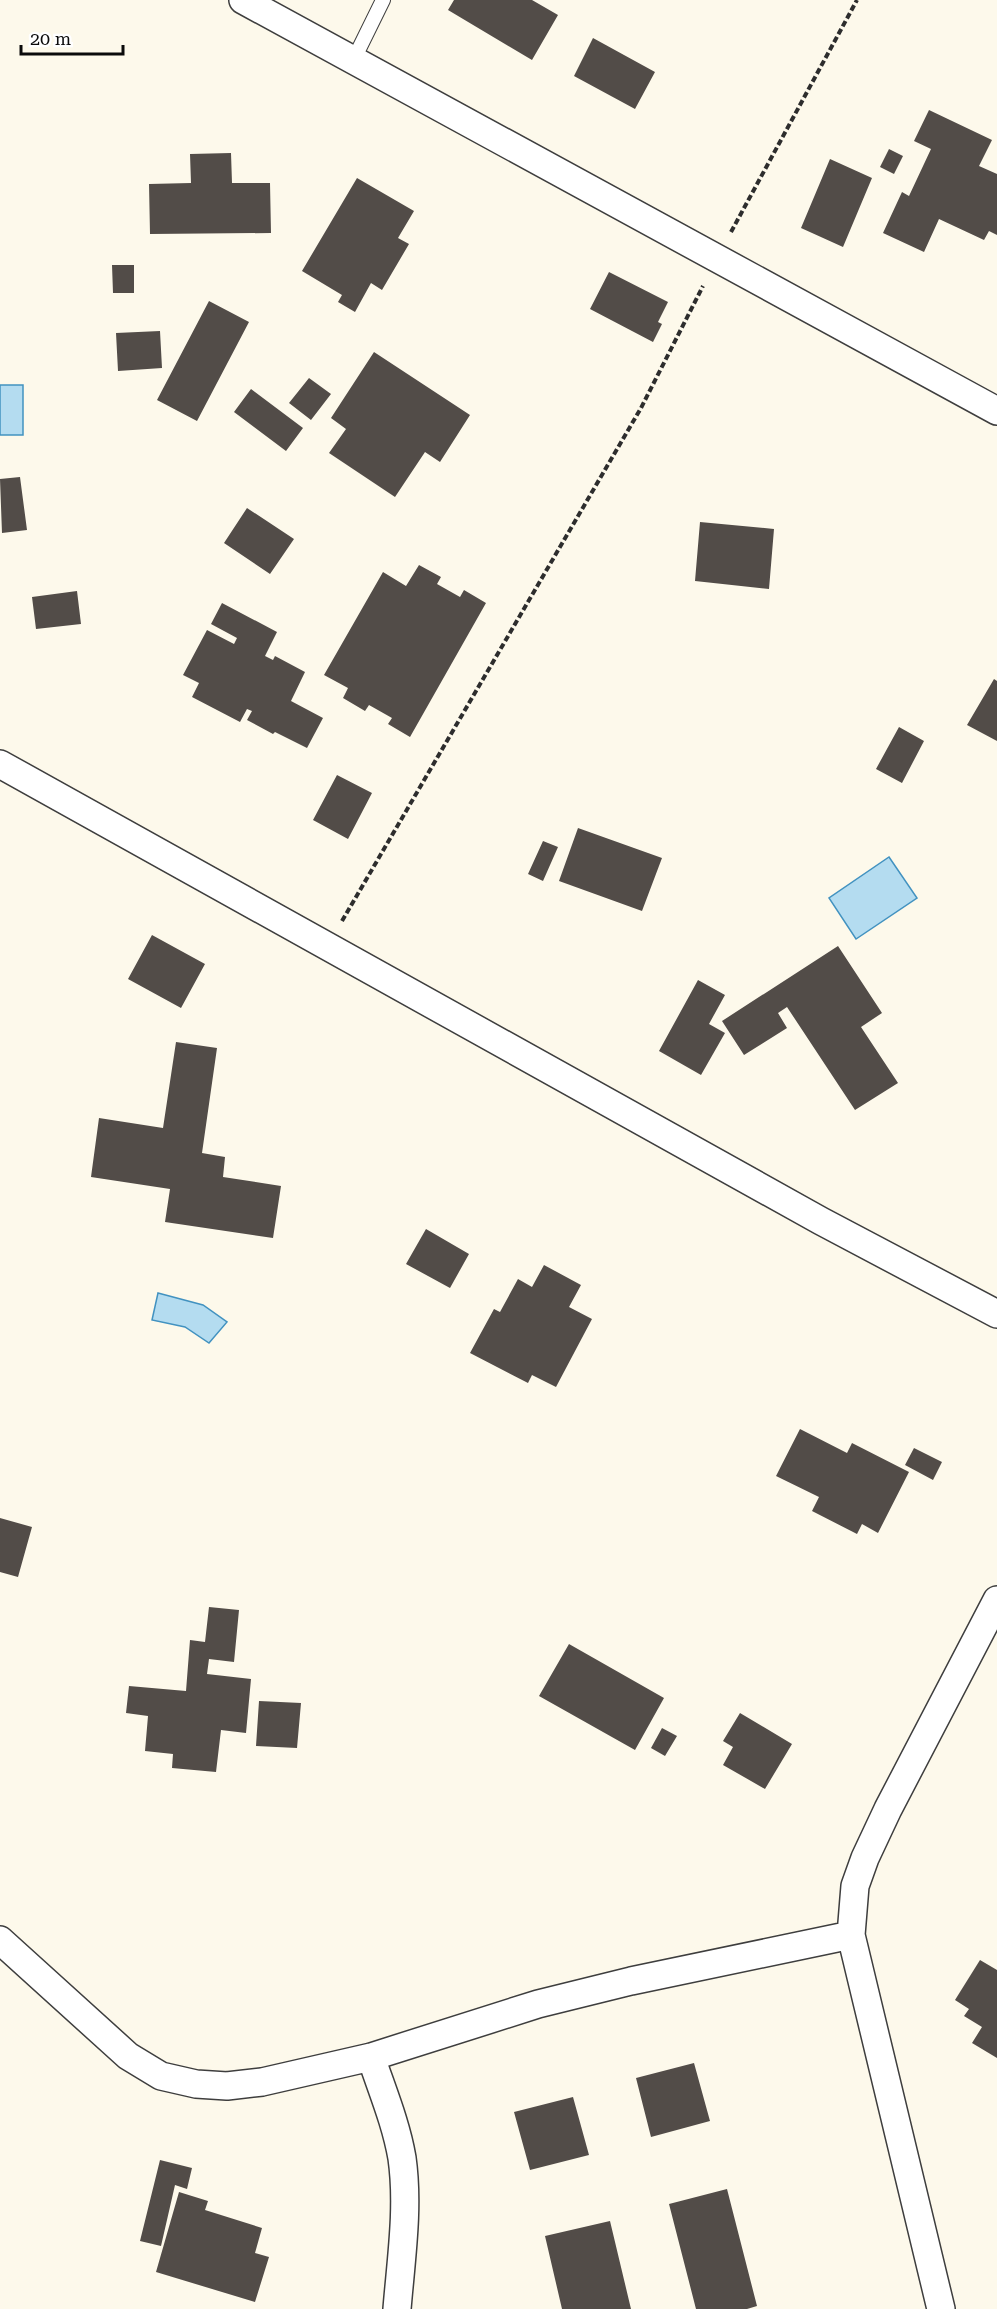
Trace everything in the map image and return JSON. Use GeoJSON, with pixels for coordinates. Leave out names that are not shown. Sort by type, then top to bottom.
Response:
{"type":"FeatureCollection","features":[{"type":"Feature","properties":{"kind":"street"},"geometry":{"type":"LineString","coordinates":[[243,0],[997,411]]}},
{"type":"Feature","properties":{"kind":"street"},"geometry":{"type":"LineString","coordinates":[[0,764],[811,1216],[997,1314]]}},
{"type":"Feature","properties":{"kind":"street"},"geometry":{"type":"LineString","coordinates":[[941,2309],[851,1935],[855,1886],[866,1858],[888,1809],[997,1600]]}},
{"type":"Feature","properties":{"kind":"street"},"geometry":{"type":"LineString","coordinates":[[0,1940],[128,2056],[161,2076],[196,2084],[226,2086],[262,2082],[371,2057],[537,2004],[630,1981],[851,1935]]}},
{"type":"Feature","properties":{"kind":"street"},"geometry":{"type":"LineString","coordinates":[[371,2057],[390,2112],[402,2157],[405,2198],[397,2309]]}},
{"type":"Feature","properties":{"kind":"lane"},"geometry":{"type":"LineString","coordinates":[[353,61],[383,0]]}},
{"type":"Feature","properties":{"kind":"path"},"geometry":{"type":"LineString","coordinates":[[328,945],[641,408],[718,257],[857,0]]}},
{"type":"Feature","properties":{"kind":"water"},"geometry":{"type":"Polygon","coordinates":[[[0,385],[23,385],[23,435],[0,435],[0,385]]]}},
{"type":"Feature","properties":{"kind":"water"},"geometry":{"type":"Polygon","coordinates":[[[889,857],[917,898],[856,939],[829,898],[889,857]]]}},
{"type":"Feature","properties":{"kind":"water"},"geometry":{"type":"Polygon","coordinates":[[[158,1293],[203,1305],[227,1322],[209,1343],[185,1327],[152,1320],[158,1293]]]}},
{"type":"Feature","properties":{"kind":"building"},"geometry":{"type":"Polygon","coordinates":[[[454,0],[532,0],[558,15],[532,60],[448,10],[454,0]]]}},
{"type":"Feature","properties":{"kind":"building"},"geometry":{"type":"Polygon","coordinates":[[[593,38],[655,72],[635,109],[574,76],[593,38]]]}},
{"type":"Feature","properties":{"kind":"building"},"geometry":{"type":"Polygon","coordinates":[[[929,110],[992,140],[979,166],[997,174],[997,235],[989,231],[984,240],[939,219],[924,252],[883,233],[902,192],[909,196],[931,149],[914,141],[929,110]]]}},
{"type":"Feature","properties":{"kind":"building"},"geometry":{"type":"Polygon","coordinates":[[[889,149],[903,156],[894,174],[880,167],[889,149]]]}},
{"type":"Feature","properties":{"kind":"building"},"geometry":{"type":"Polygon","coordinates":[[[231,153],[232,183],[270,183],[271,233],[150,234],[149,184],[191,183],[190,154],[231,153]]]}},
{"type":"Feature","properties":{"kind":"building"},"geometry":{"type":"Polygon","coordinates":[[[830,159],[872,178],[843,247],[801,228],[830,159]]]}},
{"type":"Feature","properties":{"kind":"building"},"geometry":{"type":"Polygon","coordinates":[[[357,178],[414,211],[398,238],[409,244],[382,290],[371,283],[355,312],[338,302],[342,295],[302,271],[357,178]]]}},
{"type":"Feature","properties":{"kind":"building"},"geometry":{"type":"Polygon","coordinates":[[[112,265],[134,265],[134,293],[113,293],[112,265]]]}},
{"type":"Feature","properties":{"kind":"building"},"geometry":{"type":"Polygon","coordinates":[[[609,272],[668,302],[658,322],[662,324],[653,342],[590,309],[609,272]]]}},
{"type":"Feature","properties":{"kind":"building"},"geometry":{"type":"Polygon","coordinates":[[[209,301],[249,322],[197,421],[157,400],[209,301]]]}},
{"type":"Feature","properties":{"kind":"building"},"geometry":{"type":"Polygon","coordinates":[[[160,331],[162,368],[118,371],[116,333],[160,331]]]}},
{"type":"Feature","properties":{"kind":"building"},"geometry":{"type":"Polygon","coordinates":[[[374,352],[470,415],[440,462],[425,452],[395,497],[329,453],[346,429],[331,418],[374,352]]]}},
{"type":"Feature","properties":{"kind":"building"},"geometry":{"type":"Polygon","coordinates":[[[309,378],[331,394],[311,420],[289,403],[309,378]]]}},
{"type":"Feature","properties":{"kind":"building"},"geometry":{"type":"Polygon","coordinates":[[[251,389],[303,428],[286,451],[234,412],[251,389]]]}},
{"type":"Feature","properties":{"kind":"building"},"geometry":{"type":"Polygon","coordinates":[[[20,477],[27,530],[2,533],[0,479],[20,477]]]}},
{"type":"Feature","properties":{"kind":"building"},"geometry":{"type":"Polygon","coordinates":[[[247,508],[294,539],[270,574],[224,543],[247,508]]]}},
{"type":"Feature","properties":{"kind":"building"},"geometry":{"type":"Polygon","coordinates":[[[700,522],[774,529],[769,589],[695,581],[700,522]]]}},
{"type":"Feature","properties":{"kind":"building"},"geometry":{"type":"Polygon","coordinates":[[[419,565],[441,577],[437,584],[460,597],[464,590],[486,603],[410,737],[388,724],[392,718],[369,705],[365,711],[343,698],[348,688],[324,675],[383,572],[406,586],[419,565]]]}},
{"type":"Feature","properties":{"kind":"building"},"geometry":{"type":"Polygon","coordinates":[[[77,591],[81,624],[36,629],[32,597],[77,591]]]}},
{"type":"Feature","properties":{"kind":"building"},"geometry":{"type":"Polygon","coordinates":[[[222,603],[277,632],[265,656],[273,660],[275,656],[305,672],[291,701],[323,718],[307,748],[247,720],[252,711],[247,709],[240,722],[192,697],[199,683],[183,675],[207,630],[234,644],[237,638],[211,624],[222,603]]]}},
{"type":"Feature","properties":{"kind":"building"},"geometry":{"type":"Polygon","coordinates":[[[994,679],[997,681],[997,741],[967,725],[994,679]]]}},
{"type":"Feature","properties":{"kind":"building"},"geometry":{"type":"Polygon","coordinates":[[[899,727],[924,741],[902,783],[876,769],[899,727]]]}},
{"type":"Feature","properties":{"kind":"building"},"geometry":{"type":"Polygon","coordinates":[[[337,775],[372,793],[348,839],[313,820],[337,775]]]}},
{"type":"Feature","properties":{"kind":"building"},"geometry":{"type":"Polygon","coordinates":[[[578,828],[662,858],[642,911],[559,881],[578,828]]]}},
{"type":"Feature","properties":{"kind":"building"},"geometry":{"type":"Polygon","coordinates":[[[543,841],[558,847],[543,881],[528,874],[543,841]]]}},
{"type":"Feature","properties":{"kind":"building"},"geometry":{"type":"Polygon","coordinates":[[[152,935],[205,964],[181,1008],[128,979],[152,935]]]}},
{"type":"Feature","properties":{"kind":"building"},"geometry":{"type":"Polygon","coordinates":[[[838,946],[882,1013],[861,1027],[898,1083],[855,1110],[787,1007],[778,1013],[787,1028],[744,1055],[722,1021],[838,946]]]}},
{"type":"Feature","properties":{"kind":"building"},"geometry":{"type":"Polygon","coordinates":[[[698,980],[725,995],[709,1024],[725,1033],[701,1075],[659,1051],[698,980]]]}},
{"type":"Feature","properties":{"kind":"building"},"geometry":{"type":"Polygon","coordinates":[[[176,1042],[217,1048],[202,1153],[225,1157],[223,1177],[281,1186],[273,1238],[165,1222],[170,1189],[91,1177],[99,1118],[163,1128],[176,1042]]]}},
{"type":"Feature","properties":{"kind":"building"},"geometry":{"type":"Polygon","coordinates":[[[426,1229],[469,1254],[450,1288],[406,1264],[426,1229]]]}},
{"type":"Feature","properties":{"kind":"building"},"geometry":{"type":"Polygon","coordinates":[[[544,1265],[581,1285],[569,1307],[592,1319],[556,1387],[532,1375],[528,1383],[470,1353],[494,1309],[500,1312],[518,1279],[532,1287],[544,1265]]]}},
{"type":"Feature","properties":{"kind":"building"},"geometry":{"type":"Polygon","coordinates":[[[800,1429],[847,1453],[852,1443],[909,1472],[878,1533],[862,1524],[857,1534],[812,1511],[819,1497],[776,1476],[800,1429]]]}},
{"type":"Feature","properties":{"kind":"building"},"geometry":{"type":"Polygon","coordinates":[[[914,1448],[942,1462],[933,1480],[905,1465],[914,1448]]]}},
{"type":"Feature","properties":{"kind":"building"},"geometry":{"type":"Polygon","coordinates":[[[0,1518],[32,1527],[18,1577],[0,1572],[0,1518]]]}},
{"type":"Feature","properties":{"kind":"building"},"geometry":{"type":"Polygon","coordinates":[[[209,1607],[239,1610],[234,1662],[209,1659],[207,1674],[251,1679],[246,1733],[221,1730],[216,1772],[172,1768],[173,1754],[145,1751],[148,1716],[126,1713],[129,1686],[186,1691],[190,1640],[205,1642],[209,1607]]]}},
{"type":"Feature","properties":{"kind":"building"},"geometry":{"type":"Polygon","coordinates":[[[569,1644],[664,1698],[635,1750],[539,1696],[569,1644]]]}},
{"type":"Feature","properties":{"kind":"building"},"geometry":{"type":"Polygon","coordinates":[[[259,1701],[301,1703],[297,1748],[256,1746],[259,1701]]]}},
{"type":"Feature","properties":{"kind":"building"},"geometry":{"type":"Polygon","coordinates":[[[740,1713],[792,1744],[765,1789],[723,1765],[733,1747],[723,1741],[740,1713]]]}},
{"type":"Feature","properties":{"kind":"building"},"geometry":{"type":"Polygon","coordinates":[[[662,1728],[677,1736],[665,1756],[651,1748],[662,1728]]]}},
{"type":"Feature","properties":{"kind":"building"},"geometry":{"type":"Polygon","coordinates":[[[980,1960],[997,1970],[997,2058],[972,2043],[982,2027],[964,2016],[969,2009],[955,2000],[980,1960]]]}},
{"type":"Feature","properties":{"kind":"building"},"geometry":{"type":"Polygon","coordinates":[[[694,2063],[710,2121],[651,2137],[636,2078],[694,2063]]]}},
{"type":"Feature","properties":{"kind":"building"},"geometry":{"type":"Polygon","coordinates":[[[573,2097],[589,2155],[530,2170],[514,2112],[573,2097]]]}},
{"type":"Feature","properties":{"kind":"building"},"geometry":{"type":"Polygon","coordinates":[[[160,2160],[192,2168],[187,2189],[175,2185],[161,2246],[140,2241],[160,2160]]]}},
{"type":"Feature","properties":{"kind":"building"},"geometry":{"type":"Polygon","coordinates":[[[727,2189],[757,2306],[747,2309],[696,2309],[669,2204],[727,2189]]]}},
{"type":"Feature","properties":{"kind":"building"},"geometry":{"type":"Polygon","coordinates":[[[179,2192],[208,2201],[205,2210],[262,2228],[255,2253],[269,2257],[255,2302],[156,2272],[179,2192]]]}},
{"type":"Feature","properties":{"kind":"building"},"geometry":{"type":"Polygon","coordinates":[[[610,2221],[631,2309],[562,2309],[545,2236],[610,2221]]]}}]}
